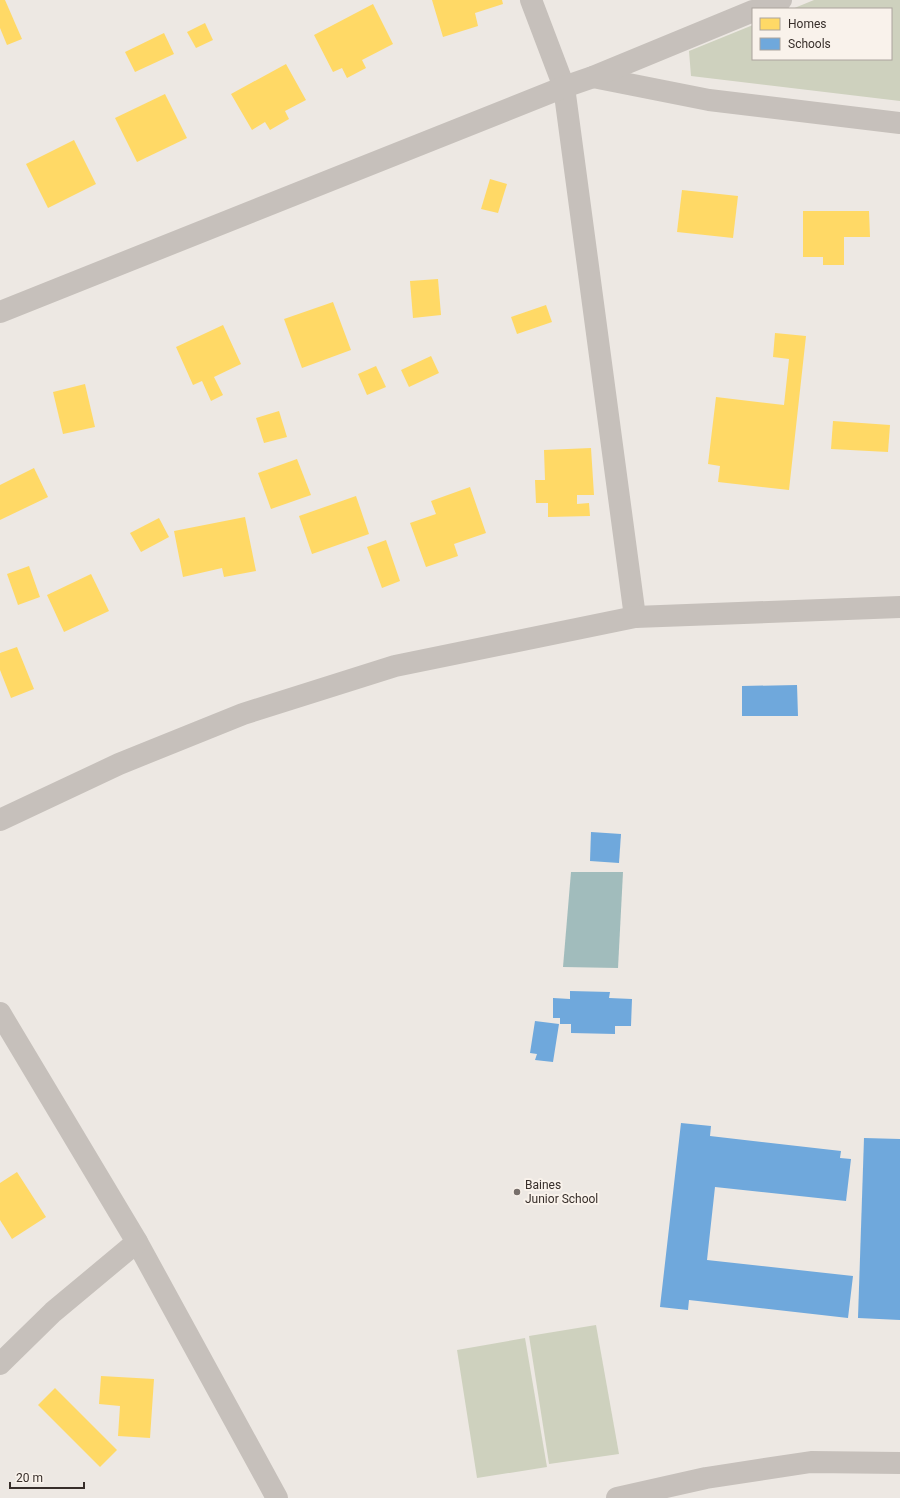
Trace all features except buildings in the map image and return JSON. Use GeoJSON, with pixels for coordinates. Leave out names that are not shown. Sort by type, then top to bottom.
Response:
{"type":"FeatureCollection","features":[{"type":"Feature","properties":{"kind":"street"},"geometry":{"type":"LineString","coordinates":[[531,0],[564,87],[635,617]]}},
{"type":"Feature","properties":{"kind":"street"},"geometry":{"type":"LineString","coordinates":[[761,8],[781,0]]}},
{"type":"Feature","properties":{"kind":"street"},"geometry":{"type":"LineString","coordinates":[[0,312],[564,87],[593,77],[752,11]]}},
{"type":"Feature","properties":{"kind":"street"},"geometry":{"type":"LineString","coordinates":[[593,77],[709,100],[900,123]]}},
{"type":"Feature","properties":{"kind":"street"},"geometry":{"type":"LineString","coordinates":[[0,820],[119,764],[243,714],[395,666],[635,617],[900,607]]}},
{"type":"Feature","properties":{"kind":"street"},"geometry":{"type":"LineString","coordinates":[[0,1013],[137,1242],[277,1498]]}},
{"type":"Feature","properties":{"kind":"street"},"geometry":{"type":"LineString","coordinates":[[0,1364],[53,1312],[137,1242]]}},
{"type":"Feature","properties":{"kind":"street"},"geometry":{"type":"LineString","coordinates":[[617,1498],[706,1478],[810,1462],[900,1463]]}},
{"type":"Feature","properties":{"kind":"green space"},"geometry":{"type":"Polygon","coordinates":[[[814,0],[900,0],[900,101],[691,76],[689,51],[752,25],[752,60],[892,60],[892,8],[794,8],[814,0]]]}},
{"type":"Feature","properties":{"kind":"green space"},"geometry":{"type":"Polygon","coordinates":[[[596,1325],[619,1454],[549,1464],[529,1336],[596,1325]]]}},
{"type":"Feature","properties":{"kind":"green space"},"geometry":{"type":"Polygon","coordinates":[[[525,1338],[547,1467],[477,1478],[457,1350],[525,1338]]]}},
{"type":"Feature","properties":{"kind":"water"},"geometry":{"type":"Polygon","coordinates":[[[571,872],[623,872],[618,968],[563,967],[571,872]]]}},
{"type":"Feature","properties":{"kind":"place","name":"Baines Junior School"},"geometry":{"type":"Point","coordinates":[517,1192]}}]}
